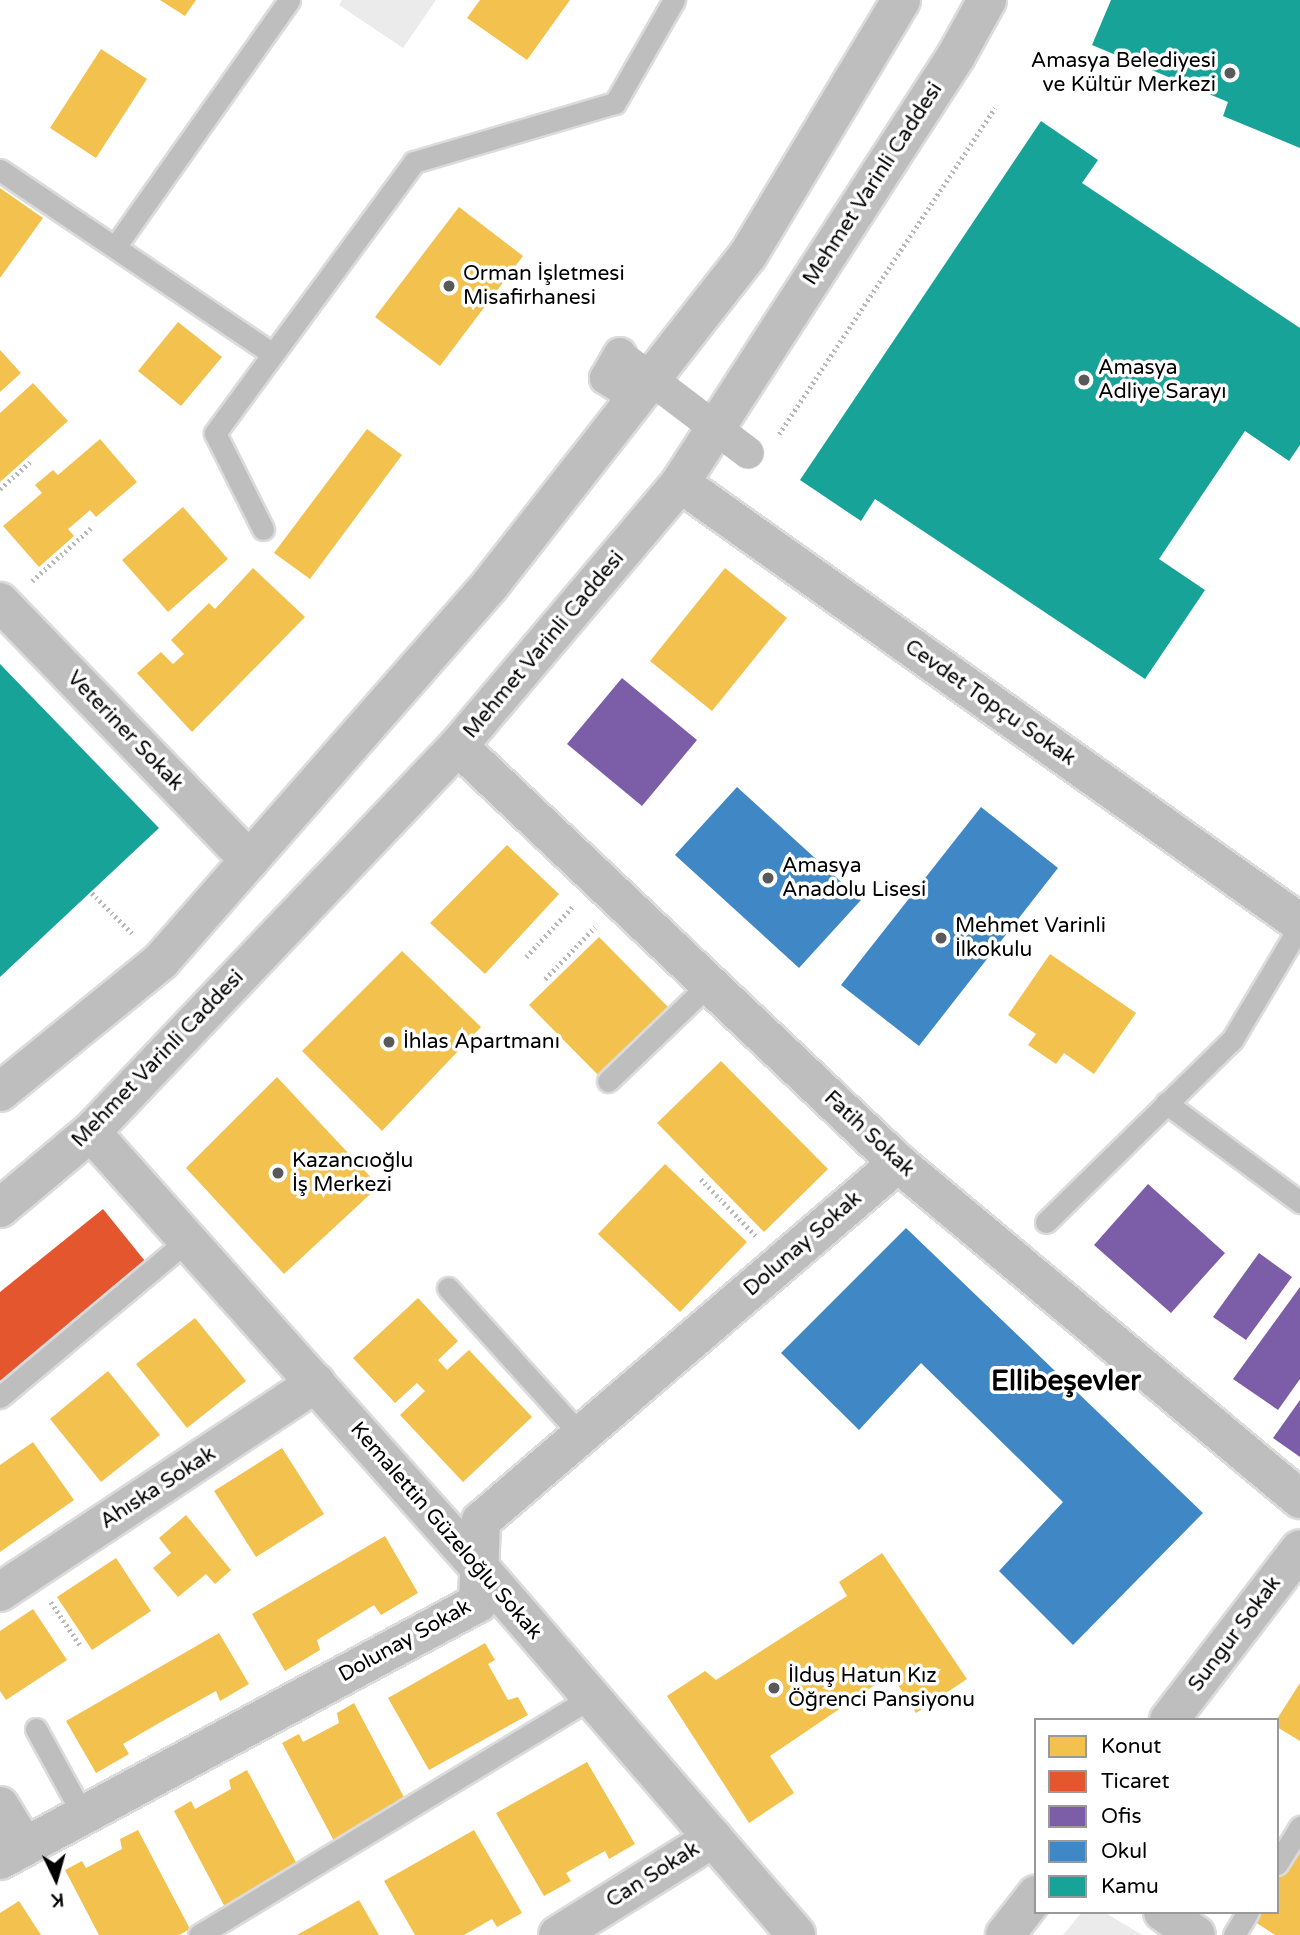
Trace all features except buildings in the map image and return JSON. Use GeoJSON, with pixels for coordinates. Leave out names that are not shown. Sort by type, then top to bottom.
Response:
{"type":"FeatureCollection","features":[{"type":"Feature","properties":{"kind":"street"},"geometry":{"type":"LineString","coordinates":[[0,1092],[161,961],[490,585],[748,255],[901,0]]}},
{"type":"Feature","properties":{"kind":"street","name":"Mehmet Varinli Caddesi"},"geometry":{"type":"LineString","coordinates":[[0,1208],[90,1132],[458,746],[680,484],[957,56],[987,0]]}},
{"type":"Feature","properties":{"kind":"street"},"geometry":{"type":"LineString","coordinates":[[637,397],[606,377],[624,357],[760,449]]}},
{"type":"Feature","properties":{"kind":"street","name":"Cevdet Topçu Sokak"},"geometry":{"type":"LineString","coordinates":[[680,484],[1300,925]]}},
{"type":"Feature","properties":{"kind":"street","name":"Veteriner Sokak"},"geometry":{"type":"LineString","coordinates":[[2,604],[249,860]]}},
{"type":"Feature","properties":{"kind":"street","name":"Fatih Sokak"},"geometry":{"type":"LineString","coordinates":[[458,746],[898,1163],[1300,1499]]}},
{"type":"Feature","properties":{"kind":"street","name":"Kemalettin Güzeloğlu Sokak"},"geometry":{"type":"LineString","coordinates":[[90,1132],[478,1566],[796,1935]]}},
{"type":"Feature","properties":{"kind":"street","name":"Dolunay Sokak"},"geometry":{"type":"LineString","coordinates":[[12,1853],[478,1603],[481,1521],[898,1163]]}},
{"type":"Feature","properties":{"kind":"street","name":"Ahıska Sokak"},"geometry":{"type":"LineString","coordinates":[[15,1582],[316,1383]]}},
{"type":"Feature","properties":{"kind":"street","name":"Sungur Sokak"},"geometry":{"type":"LineString","coordinates":[[1171,1718],[1300,1549]]}},
{"type":"Feature","properties":{"kind":"street"},"geometry":{"type":"LineString","coordinates":[[0,1806],[12,1853]]}},
{"type":"Feature","properties":{"kind":"street","name":"Can Sokak"},"geometry":{"type":"LineString","coordinates":[[558,1935],[713,1838]]}},
{"type":"Feature","properties":{"kind":"street"},"geometry":{"type":"LineString","coordinates":[[1005,1935],[1034,1898]]}},
{"type":"Feature","properties":{"kind":"street"},"geometry":{"type":"LineString","coordinates":[[1166,1914],[1196,1935]]}},
{"type":"Feature","properties":{"kind":"lane"},"geometry":{"type":"LineString","coordinates":[[115,247],[289,0]]}},
{"type":"Feature","properties":{"kind":"lane"},"geometry":{"type":"LineString","coordinates":[[263,529],[215,433],[414,162],[615,103],[674,0]]}},
{"type":"Feature","properties":{"kind":"lane"},"geometry":{"type":"LineString","coordinates":[[0,170],[273,354]]}},
{"type":"Feature","properties":{"kind":"lane"},"geometry":{"type":"LineString","coordinates":[[1046,1222],[1231,1040],[1300,925]]}},
{"type":"Feature","properties":{"kind":"lane"},"geometry":{"type":"LineString","coordinates":[[608,1081],[709,984]]}},
{"type":"Feature","properties":{"kind":"lane"},"geometry":{"type":"LineString","coordinates":[[1166,1103],[1300,1202]]}},
{"type":"Feature","properties":{"kind":"lane"},"geometry":{"type":"LineString","coordinates":[[0,1397],[188,1240]]}},
{"type":"Feature","properties":{"kind":"lane"},"geometry":{"type":"LineString","coordinates":[[448,1288],[581,1435]]}},
{"type":"Feature","properties":{"kind":"lane"},"geometry":{"type":"LineString","coordinates":[[199,1935],[592,1698]]}},
{"type":"Feature","properties":{"kind":"lane"},"geometry":{"type":"LineString","coordinates":[[36,1728],[83,1815]]}},
{"type":"Feature","properties":{"kind":"lane"},"geometry":{"type":"LineString","coordinates":[[1279,1861],[1300,1826]]}},
{"type":"Feature","properties":{"kind":"lane"},"geometry":{"type":"LineString","coordinates":[[1234,1935],[1247,1914]]}},
{"type":"Feature","properties":{"kind":"path"},"geometry":{"type":"LineString","coordinates":[[760,449],[995,108]]}},
{"type":"Feature","properties":{"kind":"path"},"geometry":{"type":"LineString","coordinates":[[0,489],[30,462]]}},
{"type":"Feature","properties":{"kind":"path"},"geometry":{"type":"LineString","coordinates":[[2,604],[91,528]]}},
{"type":"Feature","properties":{"kind":"path"},"geometry":{"type":"LineString","coordinates":[[526,957],[609,889]]}},
{"type":"Feature","properties":{"kind":"path"},"geometry":{"type":"LineString","coordinates":[[545,979],[609,889]]}},
{"type":"Feature","properties":{"kind":"path"},"geometry":{"type":"LineString","coordinates":[[92,893],[161,961]]}},
{"type":"Feature","properties":{"kind":"path"},"geometry":{"type":"LineString","coordinates":[[701,1179],[782,1263]]}},
{"type":"Feature","properties":{"kind":"path"},"geometry":{"type":"LineString","coordinates":[[15,1582],[80,1645]]}},
{"type":"Feature","properties":{"kind":"shaded area"},"geometry":{"type":"Polygon","coordinates":[[[342,0],[436,0],[403,48],[339,5],[342,0]]]}},
{"type":"Feature","properties":{"kind":"shaded area"},"geometry":{"type":"Polygon","coordinates":[[[1080,1914],[1107,1914],[1142,1935],[1063,1935],[1080,1914]]]}},
{"type":"Feature","properties":{"kind":"place","name":"Amasya Belediyesi ve Kültür Merkezi"},"geometry":{"type":"Point","coordinates":[1230,73]}},
{"type":"Feature","properties":{"kind":"place","name":"Orman İşletmesi Misafirhanesi"},"geometry":{"type":"Point","coordinates":[449,286]}},
{"type":"Feature","properties":{"kind":"place","name":"Amasya Adliye Sarayı"},"geometry":{"type":"Point","coordinates":[1084,380]}},
{"type":"Feature","properties":{"kind":"place","name":"Amasya Anadolu Lisesi"},"geometry":{"type":"Point","coordinates":[768,878]}},
{"type":"Feature","properties":{"kind":"place","name":"Mehmet Varinli İlkokulu"},"geometry":{"type":"Point","coordinates":[941,938]}},
{"type":"Feature","properties":{"kind":"place","name":"İhlas Apartmanı"},"geometry":{"type":"Point","coordinates":[389,1042]}},
{"type":"Feature","properties":{"kind":"place","name":"Kazancıoğlu İş Merkezi"},"geometry":{"type":"Point","coordinates":[278,1173]}},
{"type":"Feature","properties":{"kind":"place","name":"İlduş Hatun Kız Öğrenci Pansiyonu"},"geometry":{"type":"Point","coordinates":[774,1688]}},
{"type":"Feature","properties":{"kind":"district","name":"Ellibeşevler"},"geometry":{"type":"Point","coordinates":[1066,1381]}}]}
